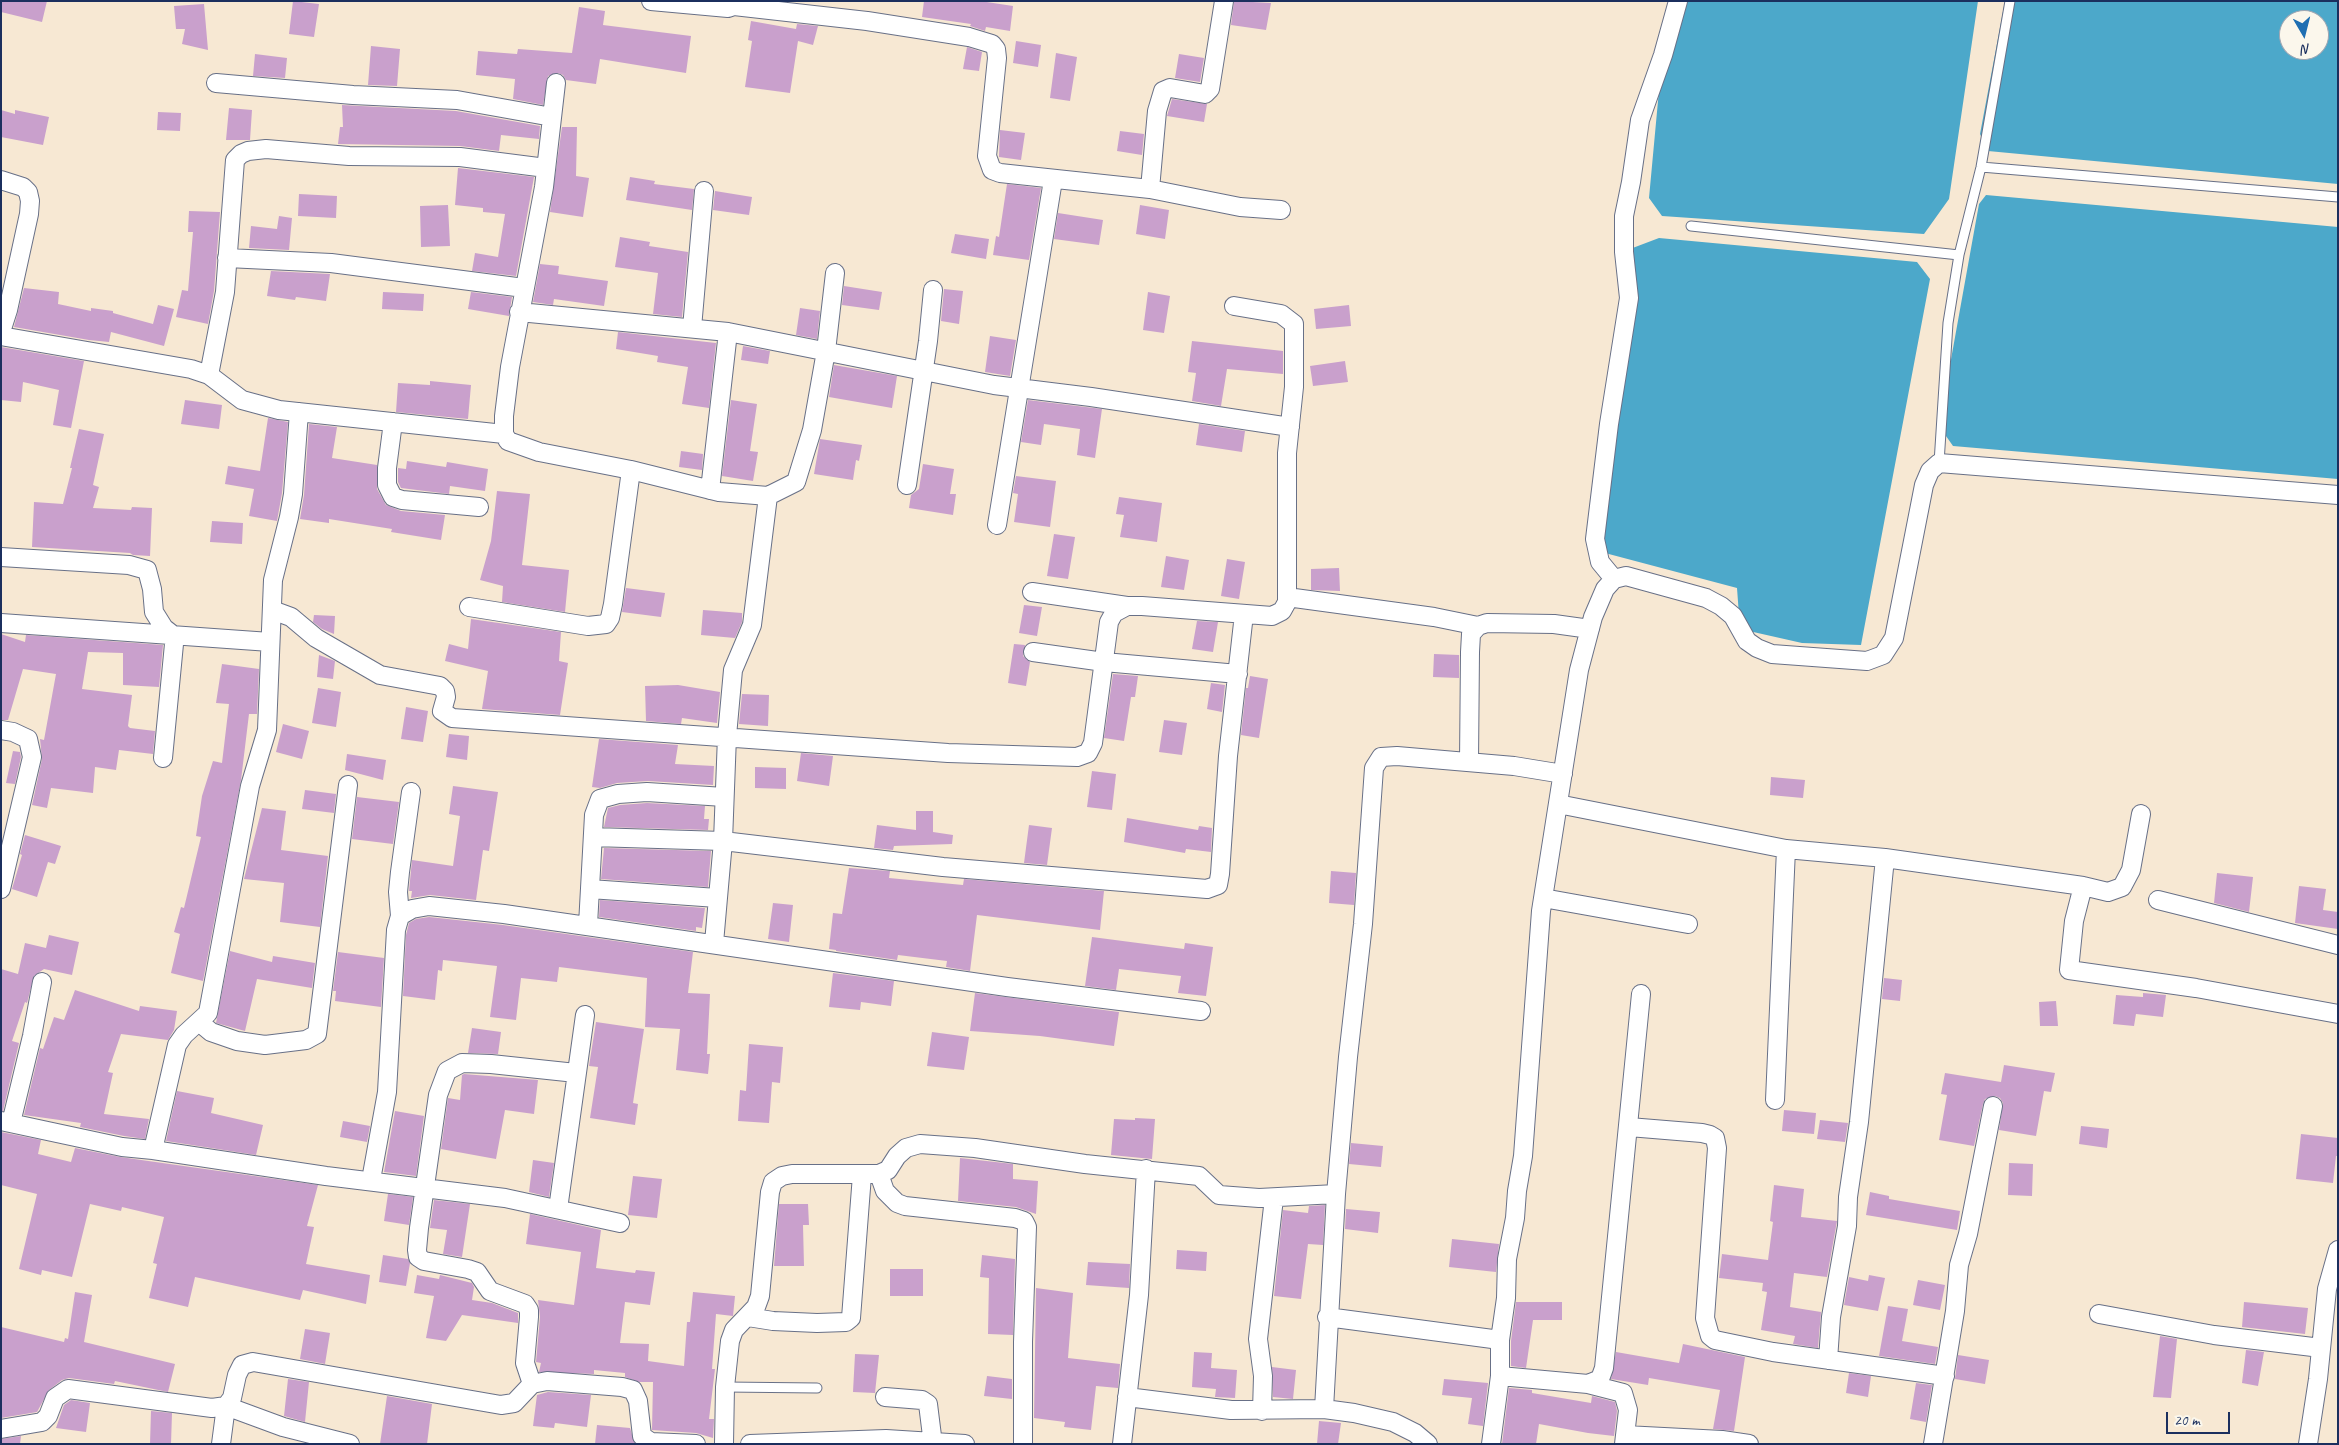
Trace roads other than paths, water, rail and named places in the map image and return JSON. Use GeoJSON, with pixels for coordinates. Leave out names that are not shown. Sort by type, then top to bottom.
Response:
{"type":"FeatureCollection","features":[{"type":"Feature","properties":{"kind":"street"},"geometry":{"type":"LineString","coordinates":[[651,1],[716,8],[736,4],[867,21],[969,37],[992,44],[996,49],[997,58],[988,139],[988,164],[992,170],[1000,173],[1053,180],[1150,189],[1240,207],[1281,210]]}},
{"type":"Feature","properties":{"kind":"street"},"geometry":{"type":"LineString","coordinates":[[1150,189],[1157,111],[1163,91],[1170,88],[1205,94],[1210,89],[1224,1]]}},
{"type":"Feature","properties":{"kind":"street"},"geometry":{"type":"LineString","coordinates":[[1614,579],[1600,562],[1595,539],[1609,424],[1629,298],[1624,252],[1624,216],[1640,120],[1663,55],[1678,1]]}},
{"type":"Feature","properties":{"kind":"street"},"geometry":{"type":"LineString","coordinates":[[216,83],[353,95],[457,100],[552,117]]}},
{"type":"Feature","properties":{"kind":"street"},"geometry":{"type":"LineString","coordinates":[[556,83],[546,168],[519,312],[504,416],[504,434],[508,441],[539,452],[632,470],[710,490],[768,496],[796,482],[812,430],[826,351],[835,273]]}},
{"type":"Feature","properties":{"kind":"street"},"geometry":{"type":"LineString","coordinates":[[209,376],[224,292],[235,160],[237,156],[248,151],[266,149],[349,156],[460,157],[546,168]]}},
{"type":"Feature","properties":{"kind":"street"},"geometry":{"type":"LineString","coordinates":[[1,180],[23,187],[28,192],[30,201],[30,214],[1,334],[191,370],[209,376],[242,400],[264,406],[299,412],[504,434]]}},
{"type":"Feature","properties":{"kind":"street"},"geometry":{"type":"LineString","coordinates":[[998,525],[1053,180]]}},
{"type":"Feature","properties":{"kind":"street"},"geometry":{"type":"LineString","coordinates":[[692,328],[704,191]]}},
{"type":"Feature","properties":{"kind":"street"},"geometry":{"type":"LineString","coordinates":[[227,258],[331,263],[524,288]]}},
{"type":"Feature","properties":{"kind":"street"},"geometry":{"type":"LineString","coordinates":[[907,485],[932,290]]}},
{"type":"Feature","properties":{"kind":"street"},"geometry":{"type":"LineString","coordinates":[[1032,592],[1127,606],[1272,616],[1282,610],[1287,602],[1287,453],[1294,387],[1294,324],[1281,314],[1234,306]]}},
{"type":"Feature","properties":{"kind":"street"},"geometry":{"type":"LineString","coordinates":[[519,312],[728,332],[1020,388],[1290,427]]}},
{"type":"Feature","properties":{"kind":"street"},"geometry":{"type":"LineString","coordinates":[[710,490],[728,332]]}},
{"type":"Feature","properties":{"kind":"street"},"geometry":{"type":"LineString","coordinates":[[153,1150],[177,1045],[184,1035],[208,1013],[250,786],[267,730],[273,580],[290,517],[299,412]]}},
{"type":"Feature","properties":{"kind":"street"},"geometry":{"type":"LineString","coordinates":[[393,422],[386,468],[387,485],[393,497],[479,507]]}},
{"type":"Feature","properties":{"kind":"street"},"geometry":{"type":"LineString","coordinates":[[1492,1444],[1500,1376],[1500,1340],[1506,1298],[1507,1260],[1515,1218],[1516,1191],[1523,1156],[1543,898],[1579,670],[1590,628],[1605,588],[1614,579],[1626,576],[1706,598],[1721,606],[1733,616],[1747,641],[1757,648],[1772,654],[1867,660],[1883,655],[1894,638],[1924,485],[1930,471],[1939,462],[2338,495]]}},
{"type":"Feature","properties":{"kind":"street"},"geometry":{"type":"LineString","coordinates":[[469,607],[588,626],[606,624],[610,618],[613,604],[632,470]]}},
{"type":"Feature","properties":{"kind":"street"},"geometry":{"type":"LineString","coordinates":[[714,943],[733,670],[752,625],[768,496]]}},
{"type":"Feature","properties":{"kind":"street"},"geometry":{"type":"LineString","coordinates":[[1,557],[129,565],[147,570],[154,612],[164,628],[173,635],[174,655],[163,758]]}},
{"type":"Feature","properties":{"kind":"street"},"geometry":{"type":"LineString","coordinates":[[1287,598],[1434,617],[1478,626],[1488,624],[1554,624],[1590,628]]}},
{"type":"Feature","properties":{"kind":"street"},"geometry":{"type":"LineString","coordinates":[[272,610],[291,617],[316,638],[380,674],[440,686],[445,691],[446,697],[442,711],[452,718],[948,753],[1076,757],[1088,753],[1093,743],[1108,622],[1114,612],[1127,606]]}},
{"type":"Feature","properties":{"kind":"street"},"geometry":{"type":"LineString","coordinates":[[593,837],[722,841],[943,867],[1207,889],[1218,884],[1220,874],[1228,756],[1244,614]]}},
{"type":"Feature","properties":{"kind":"street"},"geometry":{"type":"LineString","coordinates":[[1,623],[270,642]]}},
{"type":"Feature","properties":{"kind":"street"},"geometry":{"type":"LineString","coordinates":[[1469,762],[1470,652],[1472,634],[1478,626]]}},
{"type":"Feature","properties":{"kind":"street"},"geometry":{"type":"LineString","coordinates":[[1033,652],[1104,662],[1238,674]]}},
{"type":"Feature","properties":{"kind":"street"},"geometry":{"type":"LineString","coordinates":[[1,730],[13,732],[28,739],[32,758],[1,889]]}},
{"type":"Feature","properties":{"kind":"street"},"geometry":{"type":"LineString","coordinates":[[1324,1409],[1327,1317],[1336,1194],[1348,1057],[1363,924],[1374,768],[1381,757],[1433,758],[1514,766],[1563,774]]}},
{"type":"Feature","properties":{"kind":"street"},"geometry":{"type":"LineString","coordinates":[[199,1022],[211,1032],[265,1046],[306,1040],[317,1034],[348,785]]}},
{"type":"Feature","properties":{"kind":"street"},"geometry":{"type":"LineString","coordinates":[[371,1180],[387,1092],[396,930],[400,916],[400,872],[411,792]]}},
{"type":"Feature","properties":{"kind":"street"},"geometry":{"type":"LineString","coordinates":[[588,925],[596,805],[600,799],[606,796],[647,792],[724,797]]}},
{"type":"Feature","properties":{"kind":"street"},"geometry":{"type":"LineString","coordinates":[[1558,804],[1786,849],[1885,858],[2083,886],[2108,892],[2122,887],[2131,870],[2140,814]]}},
{"type":"Feature","properties":{"kind":"street"},"geometry":{"type":"LineString","coordinates":[[1775,1100],[1786,849]]}},
{"type":"Feature","properties":{"kind":"street"},"geometry":{"type":"LineString","coordinates":[[1828,1360],[1831,1317],[1847,1226],[1848,1197],[1858,1122],[1885,858]]}},
{"type":"Feature","properties":{"kind":"street"},"geometry":{"type":"LineString","coordinates":[[2083,886],[2074,921],[2069,970],[2196,988],[2338,1014]]}},
{"type":"Feature","properties":{"kind":"street"},"geometry":{"type":"LineString","coordinates":[[590,889],[717,898]]}},
{"type":"Feature","properties":{"kind":"street"},"geometry":{"type":"LineString","coordinates":[[1543,898],[1688,924]]}},
{"type":"Feature","properties":{"kind":"street"},"geometry":{"type":"LineString","coordinates":[[2158,900],[2338,945]]}},
{"type":"Feature","properties":{"kind":"street"},"geometry":{"type":"LineString","coordinates":[[400,916],[412,909],[429,906],[588,925],[988,984],[1201,1011]]}},
{"type":"Feature","properties":{"kind":"street"},"geometry":{"type":"LineString","coordinates":[[42,982],[32,1036],[6,1122],[122,1147],[326,1176],[371,1180],[505,1198],[620,1223]]}},
{"type":"Feature","properties":{"kind":"street"},"geometry":{"type":"LineString","coordinates":[[1588,1384],[1600,1379],[1604,1368],[1641,994]]}},
{"type":"Feature","properties":{"kind":"street"},"geometry":{"type":"LineString","coordinates":[[558,1209],[585,1015]]}},
{"type":"Feature","properties":{"kind":"street"},"geometry":{"type":"LineString","coordinates":[[532,1384],[525,1363],[529,1317],[526,1304],[490,1291],[477,1272],[434,1264],[418,1257],[417,1250],[438,1095],[446,1070],[462,1063],[576,1072]]}},
{"type":"Feature","properties":{"kind":"street"},"geometry":{"type":"LineString","coordinates":[[1933,1444],[1945,1376],[1959,1265],[1968,1234],[1992,1106]]}},
{"type":"Feature","properties":{"kind":"street"},"geometry":{"type":"LineString","coordinates":[[1629,1126],[1702,1133],[1715,1138],[1717,1148],[1705,1318],[1710,1336],[1715,1340],[1828,1360],[1945,1376]]}},
{"type":"Feature","properties":{"kind":"street"},"geometry":{"type":"LineString","coordinates":[[724,1444],[725,1388],[730,1341],[734,1330],[756,1307],[760,1296],[773,1182],[782,1176],[792,1174],[870,1174],[888,1170],[906,1148],[920,1144],[975,1148],[1085,1164],[1199,1176],[1220,1195],[1274,1198],[1336,1194]]}},
{"type":"Feature","properties":{"kind":"street"},"geometry":{"type":"LineString","coordinates":[[1122,1444],[1139,1295],[1146,1169]]}},
{"type":"Feature","properties":{"kind":"street"},"geometry":{"type":"LineString","coordinates":[[748,1317],[773,1321],[817,1323],[846,1322],[851,1318],[870,1174]]}},
{"type":"Feature","properties":{"kind":"street"},"geometry":{"type":"LineString","coordinates":[[870,1174],[898,1203],[905,1206],[1015,1218],[1024,1222],[1027,1227],[1023,1342],[1023,1444]]}},
{"type":"Feature","properties":{"kind":"street"},"geometry":{"type":"LineString","coordinates":[[1262,1411],[1263,1376],[1258,1339],[1274,1198]]}},
{"type":"Feature","properties":{"kind":"street"},"geometry":{"type":"LineString","coordinates":[[2308,1444],[2327,1289],[2338,1250]]}},
{"type":"Feature","properties":{"kind":"street"},"geometry":{"type":"LineString","coordinates":[[2099,1314],[2214,1335],[2321,1348]]}},
{"type":"Feature","properties":{"kind":"street"},"geometry":{"type":"LineString","coordinates":[[1327,1317],[1500,1340]]}},
{"type":"Feature","properties":{"kind":"street"},"geometry":{"type":"LineString","coordinates":[[221,1444],[226,1406],[232,1398],[237,1374],[242,1365],[253,1362],[500,1405],[514,1403],[532,1384],[547,1381],[565,1381],[633,1390],[638,1401],[642,1436],[651,1442],[696,1444]]}},
{"type":"Feature","properties":{"kind":"street"},"geometry":{"type":"LineString","coordinates":[[1500,1376],[1588,1384],[1623,1393],[1628,1410],[1624,1439],[1722,1440],[1749,1444]]}},
{"type":"Feature","properties":{"kind":"street"},"geometry":{"type":"LineString","coordinates":[[1,1429],[42,1422],[48,1416],[55,1398],[68,1389],[212,1408],[226,1406],[283,1427],[350,1444]]}},
{"type":"Feature","properties":{"kind":"street"},"geometry":{"type":"LineString","coordinates":[[885,1397],[922,1400],[928,1404],[933,1443]]}},
{"type":"Feature","properties":{"kind":"street"},"geometry":{"type":"LineString","coordinates":[[1127,1397],[1199,1407],[1262,1411],[1324,1409],[1354,1413],[1393,1422],[1415,1433],[1428,1444]]}},
{"type":"Feature","properties":{"kind":"street"},"geometry":{"type":"LineString","coordinates":[[750,1444],[886,1439],[965,1444]]}},
{"type":"Feature","properties":{"kind":"lane"},"geometry":{"type":"LineString","coordinates":[[1939,462],[1948,323],[1959,255],[1982,167],[2010,1]]}},
{"type":"Feature","properties":{"kind":"lane"},"geometry":{"type":"LineString","coordinates":[[1982,167],[2338,197]]}},
{"type":"Feature","properties":{"kind":"lane"},"geometry":{"type":"LineString","coordinates":[[1691,226],[1959,255]]}},
{"type":"Feature","properties":{"kind":"lane"},"geometry":{"type":"LineString","coordinates":[[725,1388],[816,1388]]}},
{"type":"Feature","properties":{"kind":"water"},"geometry":{"type":"Polygon","coordinates":[[[1672,1],[1978,1],[1949,199],[1924,234],[1662,216],[1649,198],[1662,58],[1672,1]]]}},
{"type":"Feature","properties":{"kind":"water"},"geometry":{"type":"Polygon","coordinates":[[[2005,1],[2338,1],[2338,184],[1988,151],[1980,134],[2005,1]]]}},
{"type":"Feature","properties":{"kind":"water"},"geometry":{"type":"Polygon","coordinates":[[[1986,195],[2338,227],[2338,479],[1953,446],[1939,426],[1979,204],[1986,195]]]}},
{"type":"Feature","properties":{"kind":"water"},"geometry":{"type":"Polygon","coordinates":[[[1659,238],[1917,262],[1930,279],[1861,645],[1802,643],[1740,629],[1737,588],[1605,553],[1596,519],[1598,436],[1630,249],[1659,238]]]}}]}
